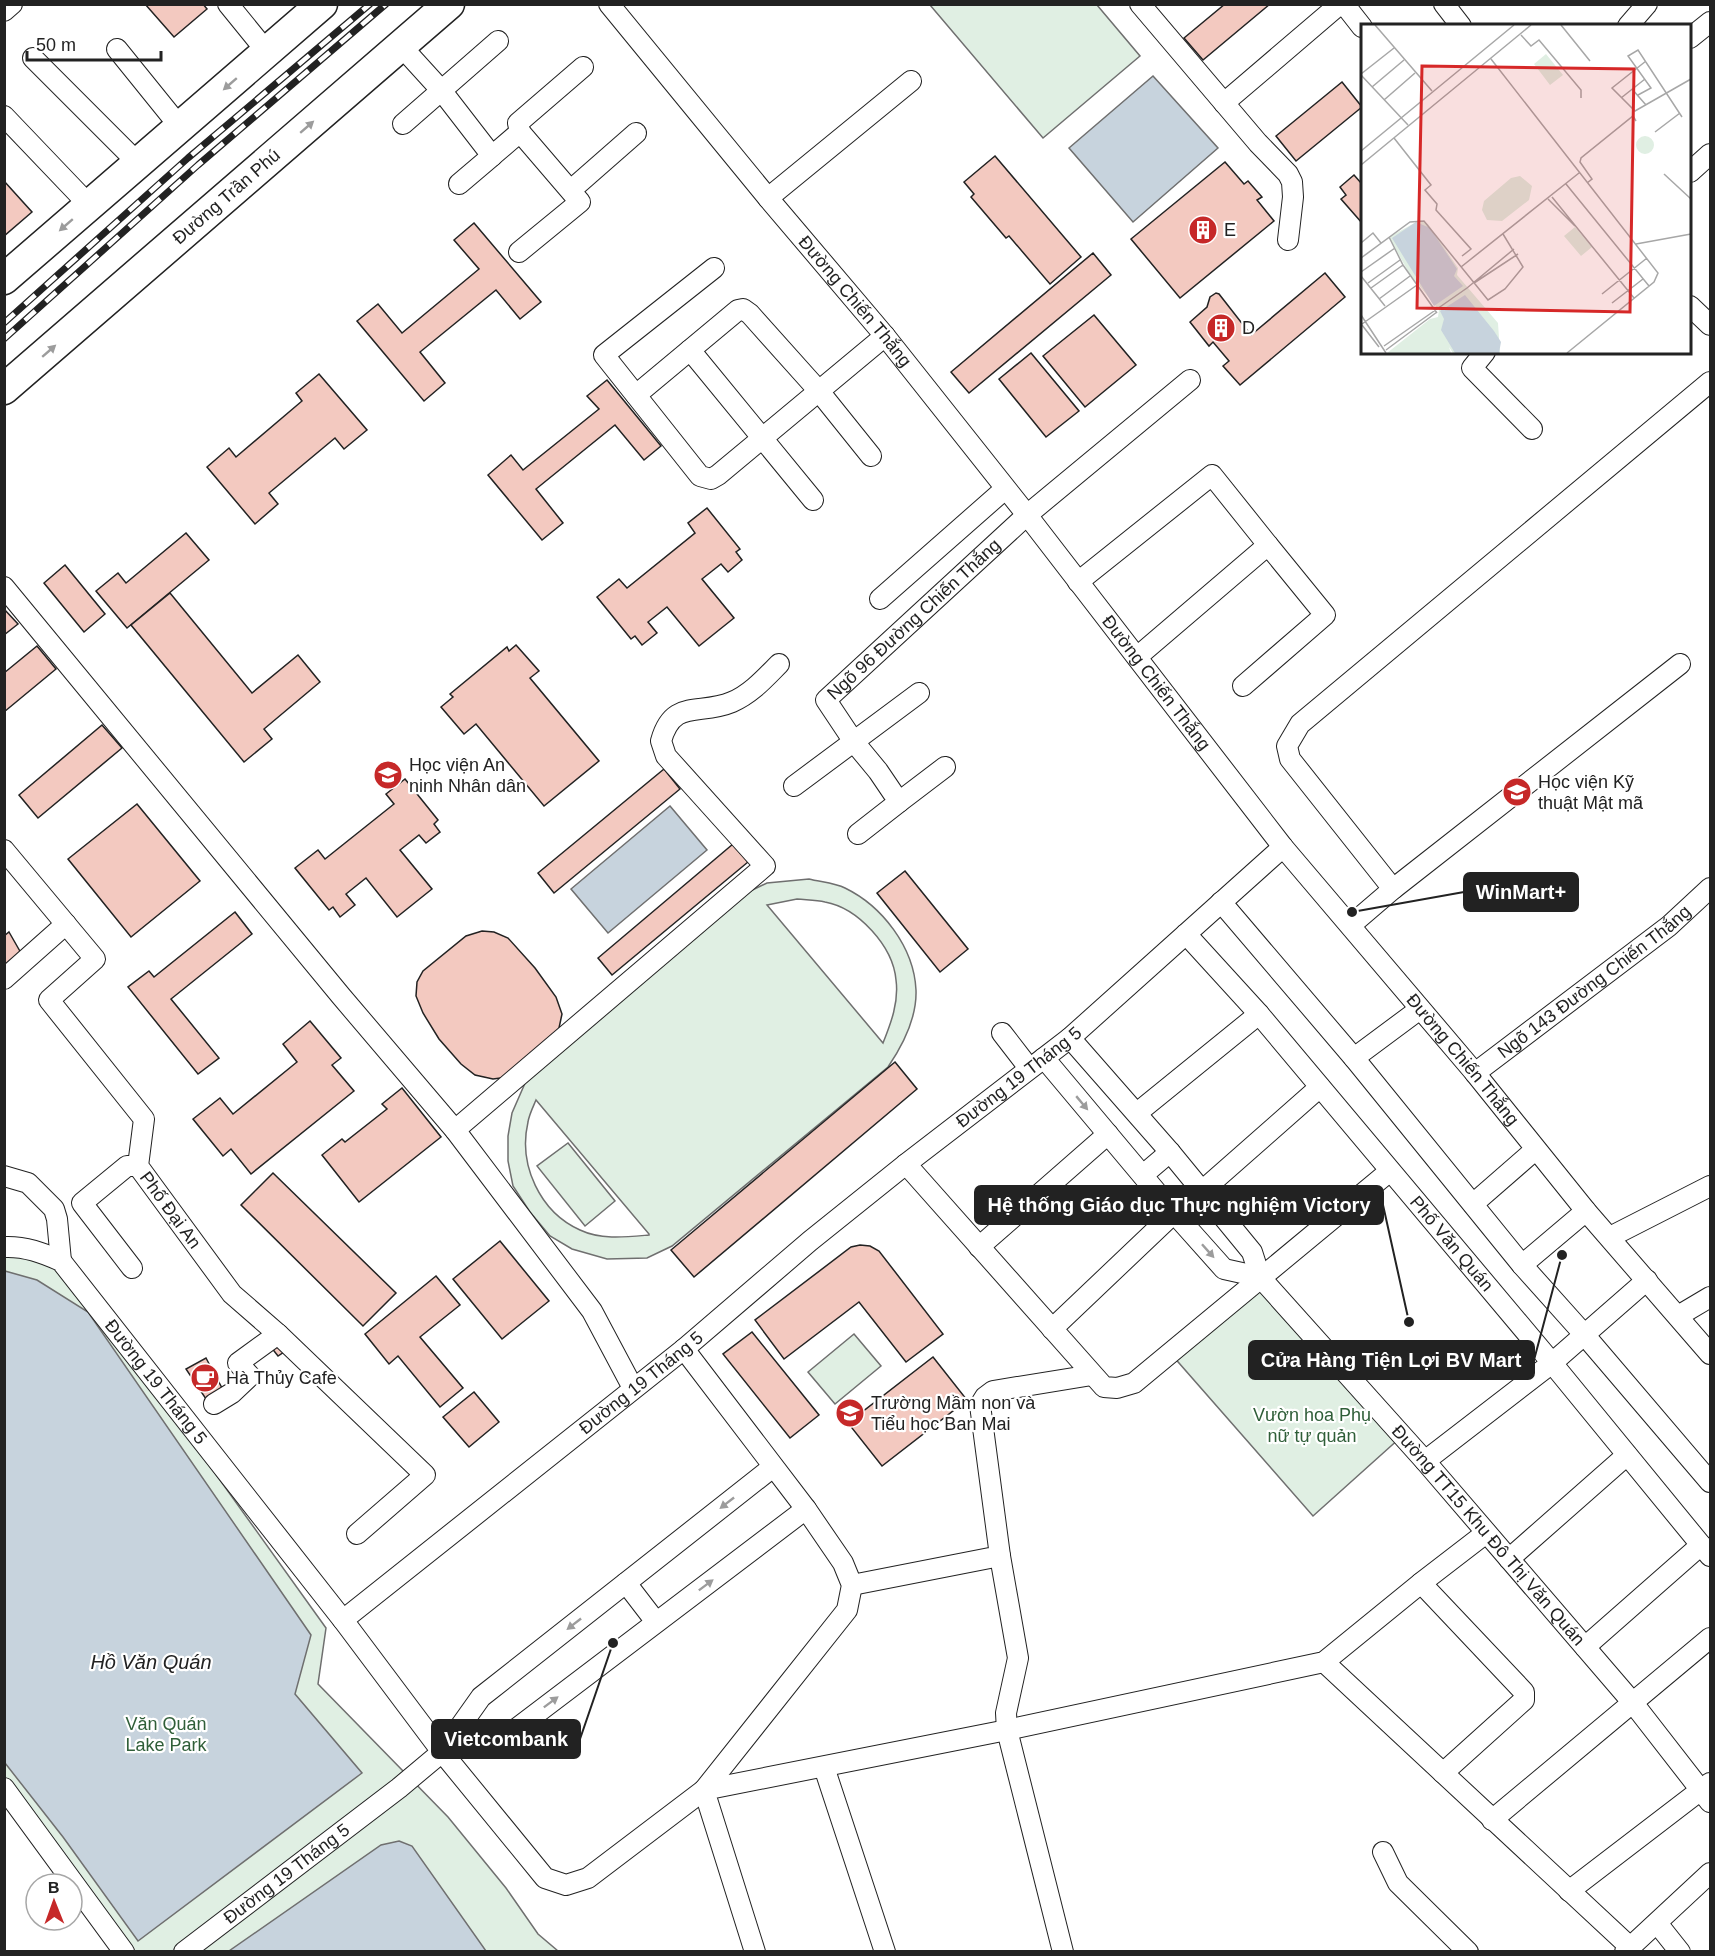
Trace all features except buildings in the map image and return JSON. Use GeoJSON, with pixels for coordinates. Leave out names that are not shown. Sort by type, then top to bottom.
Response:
{"type":"FeatureCollection","features":[{"type":"Feature","properties":{"kind":"highway"},"geometry":{"type":"LineString","coordinates":[[4,279],[322,4]]}},
{"type":"Feature","properties":{"kind":"highway","name":"Đường Trần Phú"},"geometry":{"type":"LineString","coordinates":[[4,389],[449,4]]}},
{"type":"Feature","properties":{"kind":"street"},"geometry":{"type":"LineString","coordinates":[[4,11],[12,4]]}},
{"type":"Feature","properties":{"kind":"street"},"geometry":{"type":"LineString","coordinates":[[228,4],[267,51]]}},
{"type":"Feature","properties":{"kind":"street","name":"Đường Chiến Thắng"},"geometry":{"type":"LineString","coordinates":[[609,4],[885,336],[1027,515],[1283,847],[1475,1073],[1586,1211],[1710,1354]]}},
{"type":"Feature","properties":{"kind":"street"},"geometry":{"type":"LineString","coordinates":[[1140,4],[1288,174],[1292,182],[1292,218],[1288,240]]}},
{"type":"Feature","properties":{"kind":"street"},"geometry":{"type":"LineString","coordinates":[[1224,103],[1342,4],[1361,26]]}},
{"type":"Feature","properties":{"kind":"street"},"geometry":{"type":"LineString","coordinates":[[1444,4],[1459,24]]}},
{"type":"Feature","properties":{"kind":"street"},"geometry":{"type":"LineString","coordinates":[[1630,24],[1647,4]]}},
{"type":"Feature","properties":{"kind":"street"},"geometry":{"type":"LineString","coordinates":[[1691,36],[1710,22]]}},
{"type":"Feature","properties":{"kind":"street"},"geometry":{"type":"LineString","coordinates":[[403,124],[498,41]]}},
{"type":"Feature","properties":{"kind":"street"},"geometry":{"type":"LineString","coordinates":[[401,46],[441,90],[492,156]]}},
{"type":"Feature","properties":{"kind":"street"},"geometry":{"type":"LineString","coordinates":[[117,48],[180,127]]}},
{"type":"Feature","properties":{"kind":"street"},"geometry":{"type":"LineString","coordinates":[[33,58],[138,163]]}},
{"type":"Feature","properties":{"kind":"street"},"geometry":{"type":"LineString","coordinates":[[575,196],[520,132],[518,123],[583,67]]}},
{"type":"Feature","properties":{"kind":"street"},"geometry":{"type":"LineString","coordinates":[[768,198],[911,81]]}},
{"type":"Feature","properties":{"kind":"street"},"geometry":{"type":"LineString","coordinates":[[4,116],[89,205]]}},
{"type":"Feature","properties":{"kind":"street"},"geometry":{"type":"LineString","coordinates":[[459,184],[520,132]]}},
{"type":"Feature","properties":{"kind":"street"},"geometry":{"type":"LineString","coordinates":[[519,252],[636,133]]}},
{"type":"Feature","properties":{"kind":"street"},"geometry":{"type":"LineString","coordinates":[[1691,171],[1709,158]]}},
{"type":"Feature","properties":{"kind":"street"},"geometry":{"type":"LineString","coordinates":[[714,268],[604,355],[700,476],[711,479],[885,336]]}},
{"type":"Feature","properties":{"kind":"street"},"geometry":{"type":"LineString","coordinates":[[1691,308],[1710,325]]}},
{"type":"Feature","properties":{"kind":"street"},"geometry":{"type":"LineString","coordinates":[[636,395],[738,310],[743,309],[818,390],[871,456]]}},
{"type":"Feature","properties":{"kind":"street"},"geometry":{"type":"LineString","coordinates":[[690,350],[813,501]]}},
{"type":"Feature","properties":{"kind":"street"},"geometry":{"type":"LineString","coordinates":[[1483,354],[1472,368],[1532,429]]}},
{"type":"Feature","properties":{"kind":"street"},"geometry":{"type":"LineString","coordinates":[[1027,515],[1190,380]]}},
{"type":"Feature","properties":{"kind":"street"},"geometry":{"type":"LineString","coordinates":[[1393,889],[1290,759],[1287,746],[1300,724],[1710,382]]}},
{"type":"Feature","properties":{"kind":"street"},"geometry":{"type":"LineString","coordinates":[[1078,582],[1212,475],[1325,615],[1243,686]]}},
{"type":"Feature","properties":{"kind":"street"},"geometry":{"type":"LineString","coordinates":[[880,599],[1005,489]]}},
{"type":"Feature","properties":{"kind":"street","name":"Ngõ 96 Đường Chiến Thắng"},"geometry":{"type":"LineString","coordinates":[[899,802],[826,700],[1027,515]]}},
{"type":"Feature","properties":{"kind":"street"},"geometry":{"type":"LineString","coordinates":[[1137,657],[1268,545]]}},
{"type":"Feature","properties":{"kind":"street"},"geometry":{"type":"LineString","coordinates":[[4,588],[341,996],[455,1130],[592,1311],[633,1388]]}},
{"type":"Feature","properties":{"kind":"street"},"geometry":{"type":"LineString","coordinates":[[455,1130],[765,866],[666,756],[661,741],[671,718],[682,712],[732,702],[753,689],[779,664]]}},
{"type":"Feature","properties":{"kind":"street"},"geometry":{"type":"LineString","coordinates":[[1351,925],[1393,889],[1680,664]]}},
{"type":"Feature","properties":{"kind":"street"},"geometry":{"type":"LineString","coordinates":[[794,786],[919,693]]}},
{"type":"Feature","properties":{"kind":"street"},"geometry":{"type":"LineString","coordinates":[[858,834],[945,767]]}},
{"type":"Feature","properties":{"kind":"street","name":"Đường 19 Tháng 5"},"geometry":{"type":"LineString","coordinates":[[61,1261],[343,1620],[684,1349],[810,1241],[906,1164],[1070,1038],[1283,847]]}},
{"type":"Feature","properties":{"kind":"street","name":"Phố Đại An"},"geometry":{"type":"LineString","coordinates":[[4,850],[96,959],[49,1000],[144,1119],[138,1166],[232,1294],[278,1334],[425,1475],[357,1534]]}},
{"type":"Feature","properties":{"kind":"street","name":"Ngõ 143 Đường Chiến Thắng"},"geometry":{"type":"LineString","coordinates":[[1475,1073],[1669,926],[1710,888]]}},
{"type":"Feature","properties":{"kind":"street"},"geometry":{"type":"LineString","coordinates":[[1221,902],[1354,1058],[1522,1265],[1710,1482]]}},
{"type":"Feature","properties":{"kind":"street"},"geometry":{"type":"LineString","coordinates":[[4,979],[66,924]]}},
{"type":"Feature","properties":{"kind":"street","name":"Phố Văn Quán"},"geometry":{"type":"LineString","coordinates":[[1186,934],[1259,1014],[1706,1551]]}},
{"type":"Feature","properties":{"kind":"street"},"geometry":{"type":"LineString","coordinates":[[1354,1058],[1420,1010]]}},
{"type":"Feature","properties":{"kind":"street"},"geometry":{"type":"LineString","coordinates":[[1137,1113],[1259,1014]]}},
{"type":"Feature","properties":{"kind":"street"},"geometry":{"type":"LineString","coordinates":[[1002,1033],[1108,1134],[1224,1269],[1260,1277]]}},
{"type":"Feature","properties":{"kind":"street"},"geometry":{"type":"LineString","coordinates":[[1070,1038],[1137,1113],[1252,1252],[1260,1277]]}},
{"type":"Feature","properties":{"kind":"street"},"geometry":{"type":"LineString","coordinates":[[1202,1191],[1320,1087]]}},
{"type":"Feature","properties":{"kind":"street"},"geometry":{"type":"LineString","coordinates":[[980,1247],[1108,1134]]}},
{"type":"Feature","properties":{"kind":"street"},"geometry":{"type":"LineString","coordinates":[[1473,1204],[1535,1150]]}},
{"type":"Feature","properties":{"kind":"street"},"geometry":{"type":"LineString","coordinates":[[1143,1175],[1170,1152]]}},
{"type":"Feature","properties":{"kind":"street"},"geometry":{"type":"LineString","coordinates":[[906,1164],[1092,1375],[1104,1387],[1118,1388],[1134,1383],[1390,1171]]}},
{"type":"Feature","properties":{"kind":"street"},"geometry":{"type":"LineString","coordinates":[[132,1268],[82,1203],[127,1166],[138,1166]]}},
{"type":"Feature","properties":{"kind":"street"},"geometry":{"type":"LineString","coordinates":[[4,1176],[28,1183],[54,1209],[61,1261]]}},
{"type":"Feature","properties":{"kind":"street"},"geometry":{"type":"LineString","coordinates":[[1610,1237],[1710,1186]]}},
{"type":"Feature","properties":{"kind":"street"},"geometry":{"type":"LineString","coordinates":[[1522,1265],[1586,1211]]}},
{"type":"Feature","properties":{"kind":"street"},"geometry":{"type":"LineString","coordinates":[[1052,1329],[1174,1213]]}},
{"type":"Feature","properties":{"kind":"street"},"geometry":{"type":"LineString","coordinates":[[4,1247],[14,1246],[40,1251],[61,1261]]}},
{"type":"Feature","properties":{"kind":"street","name":"Đường TT15 Khu Đô Thị Văn Quán"},"geometry":{"type":"LineString","coordinates":[[1260,1277],[1425,1461],[1708,1792]]}},
{"type":"Feature","properties":{"kind":"street"},"geometry":{"type":"LineString","coordinates":[[1425,1461],[1551,1363],[1647,1280]]}},
{"type":"Feature","properties":{"kind":"street"},"geometry":{"type":"LineString","coordinates":[[1678,1316],[1710,1297]]}},
{"type":"Feature","properties":{"kind":"street"},"geometry":{"type":"LineString","coordinates":[[214,1404],[232,1393],[250,1376],[238,1363],[278,1334]]}},
{"type":"Feature","properties":{"kind":"street"},"geometry":{"type":"LineString","coordinates":[[343,1620],[442,1752],[545,1878],[566,1885],[588,1878],[704,1790],[847,1610],[852,1585],[843,1563],[806,1509],[684,1349]]}},
{"type":"Feature","properties":{"kind":"street"},"geometry":{"type":"LineString","coordinates":[[1063,1952],[1007,1730],[1006,1713],[1018,1658],[1000,1556],[980,1406],[985,1397],[993,1391],[1092,1375]]}},
{"type":"Feature","properties":{"kind":"street"},"geometry":{"type":"LineString","coordinates":[[1509,1559],[1627,1455]]}},
{"type":"Feature","properties":{"kind":"street"},"geometry":{"type":"LineString","coordinates":[[442,1752],[481,1697],[773,1467]]}},
{"type":"Feature","properties":{"kind":"street"},"geometry":{"type":"LineString","coordinates":[[442,1752],[508,1735],[806,1509]]}},
{"type":"Feature","properties":{"kind":"street"},"geometry":{"type":"LineString","coordinates":[[704,1790],[1007,1730],[1324,1662],[1486,1533]]}},
{"type":"Feature","properties":{"kind":"street"},"geometry":{"type":"LineString","coordinates":[[1585,1647],[1706,1551]]}},
{"type":"Feature","properties":{"kind":"street"},"geometry":{"type":"LineString","coordinates":[[852,1585],[1000,1556]]}},
{"type":"Feature","properties":{"kind":"street"},"geometry":{"type":"LineString","coordinates":[[626,1583],[656,1622]]}},
{"type":"Feature","properties":{"kind":"street"},"geometry":{"type":"LineString","coordinates":[[1421,1583],[1524,1692],[1524,1700],[1443,1773]]}},
{"type":"Feature","properties":{"kind":"street"},"geometry":{"type":"LineString","coordinates":[[1492,1820],[1710,1638]]}},
{"type":"Feature","properties":{"kind":"street"},"geometry":{"type":"LineString","coordinates":[[1324,1662],[1628,1949],[1710,1873]]}},
{"type":"Feature","properties":{"kind":"street","name":"Đường 19 Tháng 5"},"geometry":{"type":"LineString","coordinates":[[184,1952],[390,1795],[442,1752]]}},
{"type":"Feature","properties":{"kind":"street"},"geometry":{"type":"LineString","coordinates":[[824,1767],[885,1952]]}},
{"type":"Feature","properties":{"kind":"street"},"geometry":{"type":"LineString","coordinates":[[4,1788],[124,1952]]}},
{"type":"Feature","properties":{"kind":"street"},"geometry":{"type":"LineString","coordinates":[[704,1790],[755,1952]]}},
{"type":"Feature","properties":{"kind":"street"},"geometry":{"type":"LineString","coordinates":[[1569,1891],[1708,1792]]}},
{"type":"Feature","properties":{"kind":"street"},"geometry":{"type":"LineString","coordinates":[[1383,1852],[1398,1883],[1468,1952]]}},
{"type":"Feature","properties":{"kind":"street"},"geometry":{"type":"LineString","coordinates":[[1657,1923],[1680,1952]]}},
{"type":"Feature","properties":{"kind":"green space"},"geometry":{"type":"Polygon","coordinates":[[[930,5],[1097,5],[1140,56],[1043,138],[930,5]]]}},
{"type":"Feature","properties":{"kind":"green space"},"geometry":{"type":"Polygon","coordinates":[[[809,879],[841,886],[871,905],[894,930],[909,958],[916,990],[912,1020],[899,1049],[888,1067],[672,1246],[647,1258],[607,1259],[572,1249],[550,1236],[530,1212],[513,1186],[508,1161],[508,1136],[512,1113],[526,1081],[740,896],[767,883],[809,879]],[[797,899],[767,905],[883,1043],[894,1012],[897,988],[893,967],[881,942],[872,930],[850,912],[822,901],[797,899]],[[536,1100],[528,1122],[526,1154],[535,1185],[543,1199],[566,1222],[588,1233],[614,1237],[649,1235],[649,1234],[536,1100]]]}},
{"type":"Feature","properties":{"kind":"green space"},"geometry":{"type":"Polygon","coordinates":[[[568,1143],[615,1201],[585,1226],[537,1166],[568,1143]]]}},
{"type":"Feature","properties":{"kind":"green space","name":"Hồ Văn Quán"},"geometry":{"type":"Polygon","coordinates":[[[13,1249],[73,1275],[326,1628],[318,1684],[448,1817],[506,1888],[538,1934],[558,1951],[130,1951],[84,1890],[84,1872],[71,1872],[5,1784],[4,1250],[13,1249]]]}},
{"type":"Feature","properties":{"kind":"green space","name":"Vườn hoa Phụ nữ tự quản"},"geometry":{"type":"Polygon","coordinates":[[[1259,1281],[1401,1437],[1313,1516],[1172,1355],[1259,1281]]]}},
{"type":"Feature","properties":{"kind":"green space"},"geometry":{"type":"Polygon","coordinates":[[[854,1334],[881,1366],[835,1404],[808,1372],[854,1334]]]}},
{"type":"Feature","properties":{"kind":"water"},"geometry":{"type":"Polygon","coordinates":[[[1153,76],[1218,148],[1133,222],[1069,148],[1153,76]]]}},
{"type":"Feature","properties":{"kind":"water"},"geometry":{"type":"Polygon","coordinates":[[[670,806],[707,850],[608,933],[571,889],[670,806]]]}},
{"type":"Feature","properties":{"kind":"water","name":"Hồ Văn Quán"},"geometry":{"type":"Polygon","coordinates":[[[5,1271],[37,1280],[88,1312],[311,1635],[295,1694],[362,1773],[138,1941],[63,1837],[5,1763],[5,1271]]]}},
{"type":"Feature","properties":{"kind":"water"},"geometry":{"type":"Polygon","coordinates":[[[399,1841],[412,1846],[486,1951],[229,1951],[381,1845],[399,1841]]]}},
{"type":"Feature","properties":{"kind":"railway"},"geometry":{"type":"LineString","coordinates":[[4,323],[188,158],[370,4]]}},
{"type":"Feature","properties":{"kind":"railway"},"geometry":{"type":"LineString","coordinates":[[4,339],[198,165],[386,4]]}},
{"type":"Feature","properties":{"kind":"place","name":"E"},"geometry":{"type":"Point","coordinates":[1203,230]}},
{"type":"Feature","properties":{"kind":"place","name":"D"},"geometry":{"type":"Point","coordinates":[1221,328]}},
{"type":"Feature","properties":{"kind":"place","name":"Học viện An ninh Nhân dân"},"geometry":{"type":"Point","coordinates":[388,775]}},
{"type":"Feature","properties":{"kind":"place","name":"Học viện Kỹ thuật Mật mã"},"geometry":{"type":"Point","coordinates":[1517,792]}},
{"type":"Feature","properties":{"kind":"place","name":"WinMart+"},"geometry":{"type":"Point","coordinates":[1352,912]}},
{"type":"Feature","properties":{"kind":"place","name":"Cửa Hàng Tiện Lợi BV Mart"},"geometry":{"type":"Point","coordinates":[1562,1255]}},
{"type":"Feature","properties":{"kind":"place","name":"Hệ thống Giáo dục Thực nghiệm Victory"},"geometry":{"type":"Point","coordinates":[1409,1322]}},
{"type":"Feature","properties":{"kind":"place","name":"Hà Thủy Cafe"},"geometry":{"type":"Point","coordinates":[205,1378]}},
{"type":"Feature","properties":{"kind":"place","name":"Trường Mầm non và Tiểu học Ban Mai"},"geometry":{"type":"Point","coordinates":[850,1413]}},
{"type":"Feature","properties":{"kind":"place","name":"Vietcombank"},"geometry":{"type":"Point","coordinates":[613,1643]}},
{"type":"Feature","properties":{"kind":"park label","name":"Văn Quán Lake Park"},"geometry":{"type":"Point","coordinates":[166,1734]}}]}
